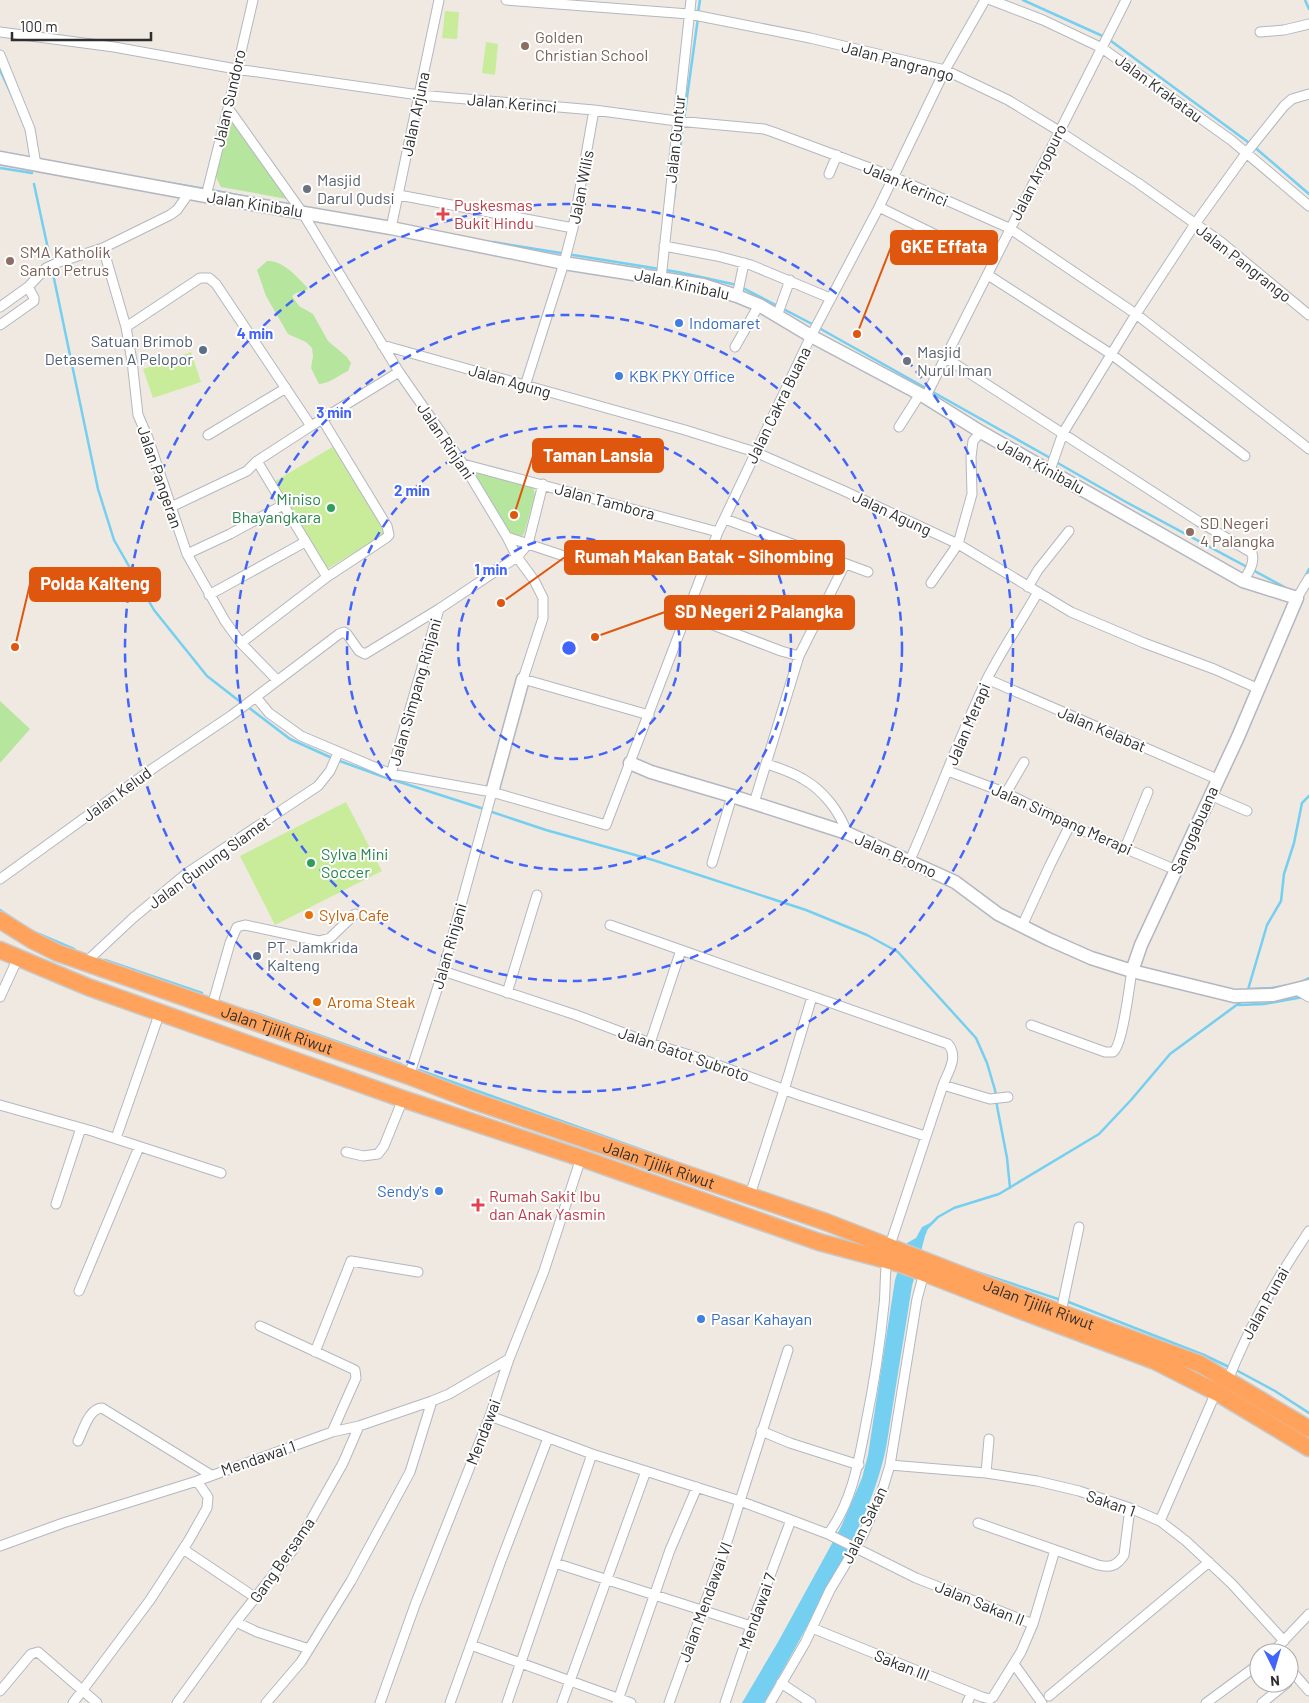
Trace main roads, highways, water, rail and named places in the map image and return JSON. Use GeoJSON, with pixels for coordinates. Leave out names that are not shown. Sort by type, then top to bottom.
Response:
{"type":"FeatureCollection","features":[{"type":"Feature","properties":{"kind":"highway","name":"Jalan Tjilik Riwut"},"geometry":{"type":"LineString","coordinates":[[0,920],[58,953],[410,1076],[471,1100],[826,1222],[906,1261],[1016,1303],[1155,1360],[1216,1392],[1309,1448]]}},
{"type":"Feature","properties":{"kind":"highway","name":"Jalan Tjilik Riwut"},"geometry":{"type":"LineString","coordinates":[[0,950],[88,987],[403,1099],[581,1158],[819,1242],[906,1261]]}},
{"type":"Feature","properties":{"kind":"highway"},"geometry":{"type":"LineString","coordinates":[[258,1047],[265,1025]]}},
{"type":"Feature","properties":{"kind":"highway","name":"Jalan Tjilik Riwut"},"geometry":{"type":"LineString","coordinates":[[1016,1303],[1060,1312],[1200,1364],[1309,1428]]}},
{"type":"Feature","properties":{"kind":"water"},"geometry":{"type":"Polygon","coordinates":[[[934,1221],[929,1226],[925,1236],[912,1286],[886,1448],[869,1503],[836,1572],[764,1703],[742,1703],[841,1527],[862,1478],[868,1455],[895,1280],[907,1243],[916,1238],[922,1227],[934,1221]]]}},
{"type":"Feature","properties":{"kind":"waterway"},"geometry":{"type":"LineString","coordinates":[[698,13],[700,0]]}},
{"type":"Feature","properties":{"kind":"waterway"},"geometry":{"type":"LineString","coordinates":[[1023,0],[1107,38],[1252,145],[1309,194]]}},
{"type":"Feature","properties":{"kind":"waterway"},"geometry":{"type":"LineString","coordinates":[[1305,0],[1309,9]]}},
{"type":"Feature","properties":{"kind":"waterway"},"geometry":{"type":"LineString","coordinates":[[684,119],[698,18]]}},
{"type":"Feature","properties":{"kind":"waterway"},"geometry":{"type":"LineString","coordinates":[[0,70],[14,100]]}},
{"type":"Feature","properties":{"kind":"waterway"},"geometry":{"type":"LineString","coordinates":[[674,199],[683,125]]}},
{"type":"Feature","properties":{"kind":"waterway"},"geometry":{"type":"LineString","coordinates":[[0,168],[32,173]]}},
{"type":"Feature","properties":{"kind":"waterway"},"geometry":{"type":"LineString","coordinates":[[159,181],[205,189]]}},
{"type":"Feature","properties":{"kind":"waterway"},"geometry":{"type":"LineString","coordinates":[[34,184],[51,263]]}},
{"type":"Feature","properties":{"kind":"waterway"},"geometry":{"type":"LineString","coordinates":[[211,190],[247,197]]}},
{"type":"Feature","properties":{"kind":"waterway"},"geometry":{"type":"LineString","coordinates":[[493,242],[678,272],[737,285]]}},
{"type":"Feature","properties":{"kind":"waterway"},"geometry":{"type":"LineString","coordinates":[[52,269],[98,489],[114,540],[154,610],[207,676],[243,704]]}},
{"type":"Feature","properties":{"kind":"waterway"},"geometry":{"type":"LineString","coordinates":[[741,287],[814,325]]}},
{"type":"Feature","properties":{"kind":"waterway"},"geometry":{"type":"LineString","coordinates":[[819,328],[1052,459]]}},
{"type":"Feature","properties":{"kind":"waterway"},"geometry":{"type":"LineString","coordinates":[[1056,462],[1288,589]]}},
{"type":"Feature","properties":{"kind":"waterway"},"geometry":{"type":"LineString","coordinates":[[1305,577],[1309,569]]}},
{"type":"Feature","properties":{"kind":"waterway"},"geometry":{"type":"LineString","coordinates":[[248,707],[290,739],[332,758]]}},
{"type":"Feature","properties":{"kind":"waterway"},"geometry":{"type":"LineString","coordinates":[[337,760],[484,809]]}},
{"type":"Feature","properties":{"kind":"waterway"},"geometry":{"type":"LineString","coordinates":[[1247,993],[1267,925],[1281,901],[1284,874],[1294,843],[1302,803],[1309,796]]}},
{"type":"Feature","properties":{"kind":"waterway"},"geometry":{"type":"LineString","coordinates":[[489,811],[546,830],[653,860],[806,910],[867,935],[898,952],[976,1038],[987,1063],[995,1090],[1007,1158],[1010,1188]]}},
{"type":"Feature","properties":{"kind":"waterway"},"geometry":{"type":"LineString","coordinates":[[0,910],[15,920]]}},
{"type":"Feature","properties":{"kind":"waterway"},"geometry":{"type":"LineString","coordinates":[[32,931],[74,949]]}},
{"type":"Feature","properties":{"kind":"waterway"},"geometry":{"type":"LineString","coordinates":[[105,960],[202,993]]}},
{"type":"Feature","properties":{"kind":"waterway"},"geometry":{"type":"LineString","coordinates":[[1299,983],[1309,978]]}},
{"type":"Feature","properties":{"kind":"waterway"},"geometry":{"type":"LineString","coordinates":[[1248,989],[1289,985]]}},
{"type":"Feature","properties":{"kind":"waterway"},"geometry":{"type":"LineString","coordinates":[[1239,1005],[1264,1004],[1303,997]]}},
{"type":"Feature","properties":{"kind":"waterway"},"geometry":{"type":"LineString","coordinates":[[927,1228],[938,1217],[954,1208],[999,1194],[1099,1134],[1170,1054],[1242,1001]]}},
{"type":"Feature","properties":{"kind":"waterway"},"geometry":{"type":"LineString","coordinates":[[250,1011],[401,1064]]}},
{"type":"Feature","properties":{"kind":"waterway"},"geometry":{"type":"LineString","coordinates":[[419,1070],[673,1161]]}},
{"type":"Feature","properties":{"kind":"waterway"},"geometry":{"type":"LineString","coordinates":[[959,1266],[1061,1300]]}},
{"type":"Feature","properties":{"kind":"waterway"},"geometry":{"type":"LineString","coordinates":[[1066,1301],[1204,1355],[1229,1367]]}},
{"type":"Feature","properties":{"kind":"waterway"},"geometry":{"type":"LineString","coordinates":[[1236,1370],[1275,1391],[1309,1413]]}},
{"type":"Feature","properties":{"kind":"place","name":"Golden Christian School"},"geometry":{"type":"Point","coordinates":[525,46]}},
{"type":"Feature","properties":{"kind":"place","name":"Masjid Darul Qudsi"},"geometry":{"type":"Point","coordinates":[307,189]}},
{"type":"Feature","properties":{"kind":"place","name":"Puskesmas Bukit Hindu"},"geometry":{"type":"Point","coordinates":[443,214]}},
{"type":"Feature","properties":{"kind":"place","name":"SMA Katholik Santo Petrus"},"geometry":{"type":"Point","coordinates":[10,261]}},
{"type":"Feature","properties":{"kind":"place","name":"Indomaret"},"geometry":{"type":"Point","coordinates":[679,323]}},
{"type":"Feature","properties":{"kind":"place","name":"GKE Effata"},"geometry":{"type":"Point","coordinates":[857,334]}},
{"type":"Feature","properties":{"kind":"place","name":"Satuan Brimob Detasemen A Pelopor"},"geometry":{"type":"Point","coordinates":[203,350]}},
{"type":"Feature","properties":{"kind":"place","name":"Masjid Nurul Iman"},"geometry":{"type":"Point","coordinates":[907,361]}},
{"type":"Feature","properties":{"kind":"place","name":"KBK PKY Office"},"geometry":{"type":"Point","coordinates":[619,376]}},
{"type":"Feature","properties":{"kind":"place","name":"Miniso Bhayangkara"},"geometry":{"type":"Point","coordinates":[331,508]}},
{"type":"Feature","properties":{"kind":"place","name":"Taman Lansia"},"geometry":{"type":"Point","coordinates":[514,515]}},
{"type":"Feature","properties":{"kind":"place","name":"SD Negeri 4 Palangka"},"geometry":{"type":"Point","coordinates":[1190,532]}},
{"type":"Feature","properties":{"kind":"place","name":"Rumah Makan Batak - Sihombing"},"geometry":{"type":"Point","coordinates":[501,603]}},
{"type":"Feature","properties":{"kind":"place","name":"SD Negeri 2 Palangka"},"geometry":{"type":"Point","coordinates":[595,637]}},
{"type":"Feature","properties":{"kind":"place","name":"Polda Kalteng"},"geometry":{"type":"Point","coordinates":[15,647]}},
{"type":"Feature","properties":{"kind":"place","name":"Sylva Mini Soccer"},"geometry":{"type":"Point","coordinates":[311,863]}},
{"type":"Feature","properties":{"kind":"place","name":"Sylva Cafe"},"geometry":{"type":"Point","coordinates":[309,915]}},
{"type":"Feature","properties":{"kind":"place","name":"PT. Jamkrida Kalteng"},"geometry":{"type":"Point","coordinates":[257,956]}},
{"type":"Feature","properties":{"kind":"place","name":"Aroma Steak"},"geometry":{"type":"Point","coordinates":[317,1002]}},
{"type":"Feature","properties":{"kind":"place","name":"Sendy's"},"geometry":{"type":"Point","coordinates":[439,1191]}},
{"type":"Feature","properties":{"kind":"place","name":"Rumah Sakit Ibu dan Anak Yasmin"},"geometry":{"type":"Point","coordinates":[478,1205]}},
{"type":"Feature","properties":{"kind":"place","name":"Pasar Kahayan"},"geometry":{"type":"Point","coordinates":[701,1319]}}]}
